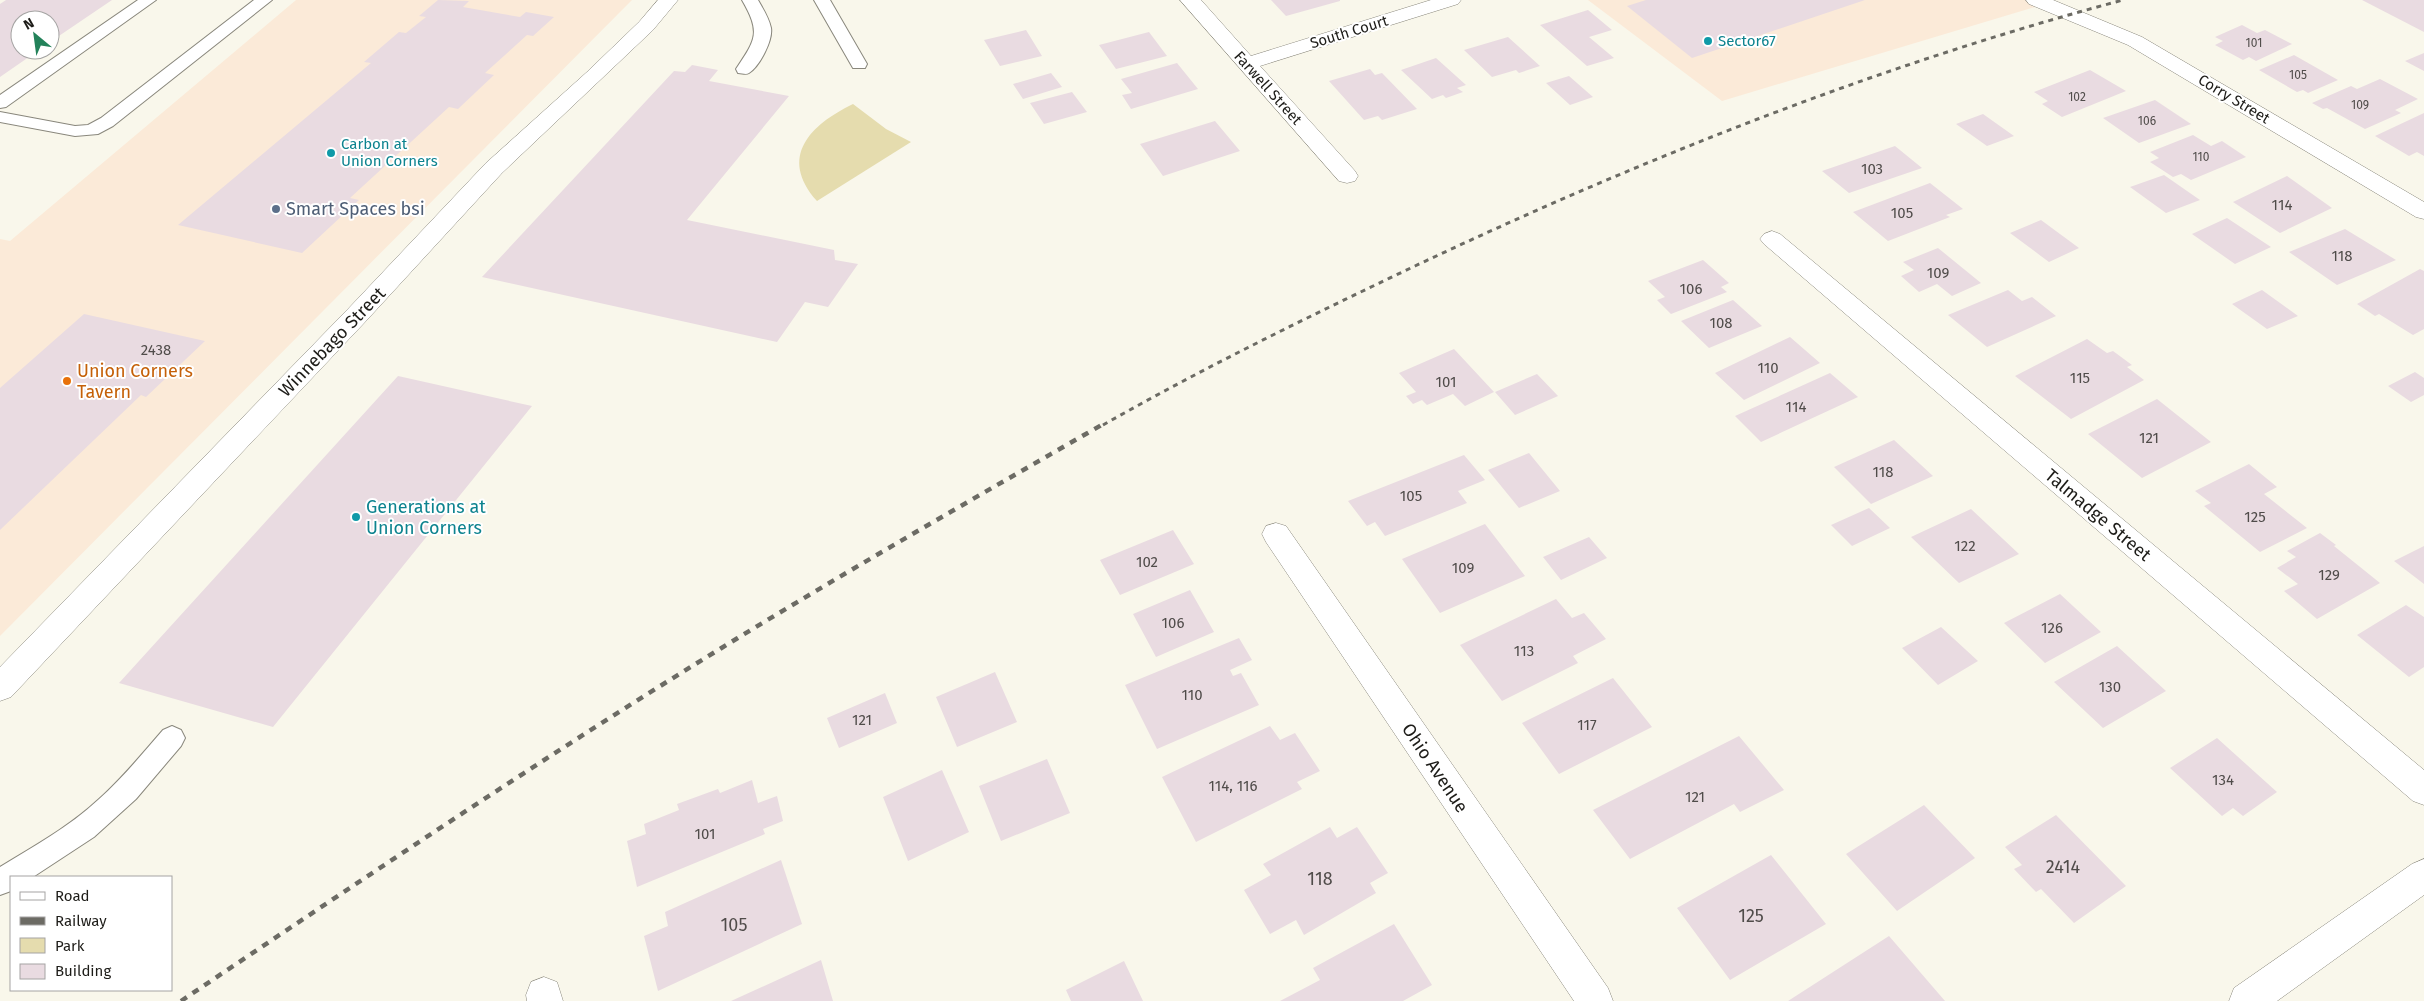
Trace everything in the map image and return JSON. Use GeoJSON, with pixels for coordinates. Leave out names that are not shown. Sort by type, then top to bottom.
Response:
{"type":"FeatureCollection","features":[{"type":"Feature","properties":{"kind":"street","name":"Winnebago Street"},"geometry":{"type":"LineString","coordinates":[[0,688],[357,315],[494,168],[607,64],[646,26],[668,0]]}},
{"type":"Feature","properties":{"kind":"street","name":"Farwell Street"},"geometry":{"type":"LineString","coordinates":[[1190,0],[1347,176]]}},
{"type":"Feature","properties":{"kind":"street","name":"South Court"},"geometry":{"type":"LineString","coordinates":[[1247,64],[1450,0]]}},
{"type":"Feature","properties":{"kind":"street","name":"Corry Street"},"geometry":{"type":"LineString","coordinates":[[2036,0],[2135,41],[2424,212]]}},
{"type":"Feature","properties":{"kind":"street","name":"Talmadge Street"},"geometry":{"type":"LineString","coordinates":[[1772,240],[2424,790]]}},
{"type":"Feature","properties":{"kind":"street","name":"Ohio Avenue"},"geometry":{"type":"LineString","coordinates":[[1276,534],[1595,1001]]}},
{"type":"Feature","properties":{"kind":"street"},"geometry":{"type":"LineString","coordinates":[[2247,1001],[2424,875]]}},
{"type":"Feature","properties":{"kind":"lane"},"geometry":{"type":"LineString","coordinates":[[0,103],[148,0]]}},
{"type":"Feature","properties":{"kind":"lane"},"geometry":{"type":"LineString","coordinates":[[0,117],[75,131],[92,130],[107,122],[264,0]]}},
{"type":"Feature","properties":{"kind":"lane"},"geometry":{"type":"LineString","coordinates":[[744,68],[761,49],[765,30],[750,0]]}},
{"type":"Feature","properties":{"kind":"lane"},"geometry":{"type":"LineString","coordinates":[[822,0],[859,64]]}},
{"type":"Feature","properties":{"kind":"lane"},"geometry":{"type":"LineString","coordinates":[[0,882],[77,834],[97,819],[119,799],[172,738]]}},
{"type":"Feature","properties":{"kind":"shaded area"},"geometry":{"type":"Polygon","coordinates":[[[296,0],[632,0],[0,636],[0,239],[10,241],[296,0]]]}},
{"type":"Feature","properties":{"kind":"shaded area"},"geometry":{"type":"Polygon","coordinates":[[[1588,0],[2036,0],[2045,4],[1722,101],[1588,0]]]}},
{"type":"Feature","properties":{"kind":"green space"},"geometry":{"type":"Polygon","coordinates":[[[853,104],[886,129],[911,142],[817,201],[806,185],[800,170],[800,157],[804,144],[812,132],[824,122],[853,104]]]}},
{"type":"Feature","properties":{"kind":"building"},"geometry":{"type":"Polygon","coordinates":[[[6,0],[112,0],[60,35],[60,10],[10,10],[10,60],[25,60],[0,77],[0,4],[6,0]]]}},
{"type":"Feature","properties":{"kind":"building","name":"Carbon at Union Corners"},"geometry":{"type":"Polygon","coordinates":[[[438,0],[469,1],[463,7],[520,17],[526,12],[554,17],[533,36],[527,35],[485,73],[494,75],[458,109],[449,107],[350,198],[359,200],[302,253],[178,225],[371,63],[364,62],[399,32],[406,33],[426,17],[419,16],[438,0]]]}},
{"type":"Feature","properties":{"kind":"building"},"geometry":{"type":"Polygon","coordinates":[[[1271,0],[1340,0],[1340,1],[1286,16],[1271,0]]]}},
{"type":"Feature","properties":{"kind":"building","name":"Sector67"},"geometry":{"type":"Polygon","coordinates":[[[1646,0],[1865,0],[1692,58],[1627,6],[1646,0]]]}},
{"type":"Feature","properties":{"kind":"building"},"geometry":{"type":"Polygon","coordinates":[[[2362,0],[2424,0],[2424,32],[2362,0]]]}},
{"type":"Feature","properties":{"kind":"building"},"geometry":{"type":"Polygon","coordinates":[[[1588,10],[1612,30],[1589,37],[1614,58],[1587,66],[1540,25],[1588,10]]]}},
{"type":"Feature","properties":{"kind":"building"},"geometry":{"type":"Polygon","coordinates":[[[2242,25],[2257,33],[2265,30],[2292,44],[2256,61],[2249,57],[2243,60],[2215,45],[2223,41],[2215,37],[2242,25]]]}},
{"type":"Feature","properties":{"kind":"building"},"geometry":{"type":"Polygon","coordinates":[[[1026,30],[1042,56],[1000,66],[984,40],[1026,30]]]}},
{"type":"Feature","properties":{"kind":"building"},"geometry":{"type":"Polygon","coordinates":[[[1149,32],[1167,56],[1116,69],[1099,45],[1149,32]]]}},
{"type":"Feature","properties":{"kind":"building"},"geometry":{"type":"Polygon","coordinates":[[[1508,37],[1540,66],[1519,73],[1516,70],[1492,77],[1464,50],[1508,37]]]}},
{"type":"Feature","properties":{"kind":"building"},"geometry":{"type":"Polygon","coordinates":[[[2424,53],[2424,71],[2405,61],[2424,53]]]}},
{"type":"Feature","properties":{"kind":"building"},"geometry":{"type":"Polygon","coordinates":[[[2294,55],[2338,80],[2308,93],[2303,90],[2297,92],[2259,70],[2294,55]]]}},
{"type":"Feature","properties":{"kind":"building"},"geometry":{"type":"Polygon","coordinates":[[[1436,58],[1466,85],[1457,88],[1463,92],[1446,98],[1443,95],[1432,99],[1401,70],[1436,58]]]}},
{"type":"Feature","properties":{"kind":"building"},"geometry":{"type":"Polygon","coordinates":[[[1177,63],[1198,89],[1131,109],[1122,95],[1132,93],[1121,79],[1177,63]]]}},
{"type":"Feature","properties":{"kind":"building"},"geometry":{"type":"Polygon","coordinates":[[[692,65],[718,70],[709,81],[789,96],[687,220],[834,250],[835,260],[858,264],[828,307],[805,302],[777,342],[482,277],[674,71],[685,72],[692,65]]]}},
{"type":"Feature","properties":{"kind":"building"},"geometry":{"type":"Polygon","coordinates":[[[1370,69],[1375,75],[1382,73],[1417,109],[1382,120],[1378,116],[1364,120],[1329,81],[1370,69]]]}},
{"type":"Feature","properties":{"kind":"building"},"geometry":{"type":"Polygon","coordinates":[[[2090,70],[2126,91],[2062,117],[2042,104],[2048,101],[2034,92],[2090,70]]]}},
{"type":"Feature","properties":{"kind":"building"},"geometry":{"type":"Polygon","coordinates":[[[1051,73],[1062,87],[1023,99],[1013,84],[1051,73]]]}},
{"type":"Feature","properties":{"kind":"building"},"geometry":{"type":"Polygon","coordinates":[[[1569,76],[1593,97],[1570,105],[1546,83],[1569,76]]]}},
{"type":"Feature","properties":{"kind":"building"},"geometry":{"type":"Polygon","coordinates":[[[2380,79],[2418,99],[2395,110],[2401,113],[2365,129],[2327,108],[2323,109],[2312,103],[2351,86],[2357,89],[2380,79]]]}},
{"type":"Feature","properties":{"kind":"building"},"geometry":{"type":"Polygon","coordinates":[[[1072,92],[1087,112],[1044,124],[1030,103],[1072,92]]]}},
{"type":"Feature","properties":{"kind":"building"},"geometry":{"type":"Polygon","coordinates":[[[2155,100],[2191,124],[2139,143],[2103,118],[2155,100]]]}},
{"type":"Feature","properties":{"kind":"building"},"geometry":{"type":"Polygon","coordinates":[[[2424,113],[2424,156],[2417,152],[2409,156],[2375,136],[2424,113]]]}},
{"type":"Feature","properties":{"kind":"building"},"geometry":{"type":"Polygon","coordinates":[[[1983,114],[2014,136],[1987,146],[1956,124],[1983,114]]]}},
{"type":"Feature","properties":{"kind":"building"},"geometry":{"type":"Polygon","coordinates":[[[1215,121],[1240,151],[1163,176],[1140,144],[1215,121]]]}},
{"type":"Feature","properties":{"kind":"building"},"geometry":{"type":"Polygon","coordinates":[[[2193,135],[2211,146],[2222,141],[2246,157],[2191,180],[2181,174],[2173,177],[2150,162],[2159,158],[2150,152],[2193,135]]]}},
{"type":"Feature","properties":{"kind":"building"},"geometry":{"type":"Polygon","coordinates":[[[1895,146],[1922,168],[1849,193],[1822,171],[1895,146]]]}},
{"type":"Feature","properties":{"kind":"building"},"geometry":{"type":"Polygon","coordinates":[[[2164,175],[2200,200],[2166,213],[2130,187],[2164,175]]]}},
{"type":"Feature","properties":{"kind":"building"},"geometry":{"type":"Polygon","coordinates":[[[2287,176],[2332,208],[2280,233],[2233,202],[2287,176]]]}},
{"type":"Feature","properties":{"kind":"building"},"geometry":{"type":"Polygon","coordinates":[[[1930,183],[1963,209],[1946,215],[1950,217],[1888,241],[1853,212],[1930,183]]]}},
{"type":"Feature","properties":{"kind":"building"},"geometry":{"type":"Polygon","coordinates":[[[2227,218],[2271,247],[2235,264],[2192,234],[2227,218]]]}},
{"type":"Feature","properties":{"kind":"building"},"geometry":{"type":"Polygon","coordinates":[[[2041,220],[2079,248],[2049,262],[2010,233],[2041,220]]]}},
{"type":"Feature","properties":{"kind":"building"},"geometry":{"type":"Polygon","coordinates":[[[2345,229],[2396,260],[2337,285],[2289,252],[2345,229]]]}},
{"type":"Feature","properties":{"kind":"building"},"geometry":{"type":"Polygon","coordinates":[[[1938,248],[1981,283],[1952,296],[1937,284],[1919,292],[1901,276],[1914,270],[1903,262],[1938,248]]]}},
{"type":"Feature","properties":{"kind":"building"},"geometry":{"type":"Polygon","coordinates":[[[1703,260],[1729,283],[1721,287],[1727,292],[1671,314],[1657,300],[1665,297],[1648,281],[1703,260]]]}},
{"type":"Feature","properties":{"kind":"building"},"geometry":{"type":"Polygon","coordinates":[[[2420,269],[2424,271],[2424,329],[2413,335],[2379,314],[2375,316],[2357,304],[2420,269]]]}},
{"type":"Feature","properties":{"kind":"building"},"geometry":{"type":"Polygon","coordinates":[[[2008,290],[2022,301],[2032,297],[2056,316],[1987,347],[1948,315],[2008,290]]]}},
{"type":"Feature","properties":{"kind":"building"},"geometry":{"type":"Polygon","coordinates":[[[2262,290],[2298,316],[2267,329],[2232,304],[2262,290]]]}},
{"type":"Feature","properties":{"kind":"building"},"geometry":{"type":"Polygon","coordinates":[[[1733,300],[1762,326],[1709,348],[1681,321],[1733,300]]]}},
{"type":"Feature","properties":{"kind":"building"},"geometry":{"type":"Polygon","coordinates":[[[84,314],[205,341],[146,397],[141,395],[0,530],[0,388],[84,314]]]}},
{"type":"Feature","properties":{"kind":"building"},"geometry":{"type":"Polygon","coordinates":[[[1790,337],[1820,363],[1744,400],[1715,373],[1790,337]]]}},
{"type":"Feature","properties":{"kind":"building"},"geometry":{"type":"Polygon","coordinates":[[[2087,339],[2107,353],[2113,351],[2132,365],[2127,367],[2144,380],[2071,419],[2015,376],[2087,339]]]}},
{"type":"Feature","properties":{"kind":"building"},"geometry":{"type":"Polygon","coordinates":[[[1454,349],[1494,392],[1465,406],[1453,394],[1427,405],[1422,400],[1413,404],[1406,396],[1416,392],[1399,373],[1454,349]]]}},
{"type":"Feature","properties":{"kind":"building"},"geometry":{"type":"Polygon","coordinates":[[[2415,372],[2424,378],[2424,395],[2411,402],[2388,386],[2415,372]]]}},
{"type":"Feature","properties":{"kind":"building"},"geometry":{"type":"Polygon","coordinates":[[[1830,373],[1858,397],[1761,442],[1735,416],[1830,373]]]}},
{"type":"Feature","properties":{"kind":"building"},"geometry":{"type":"Polygon","coordinates":[[[1537,374],[1558,396],[1515,415],[1495,392],[1537,374]]]}},
{"type":"Feature","properties":{"kind":"building","name":"Generations at Union Corners"},"geometry":{"type":"Polygon","coordinates":[[[398,376],[532,406],[273,727],[119,683],[398,376]]]}},
{"type":"Feature","properties":{"kind":"building"},"geometry":{"type":"Polygon","coordinates":[[[2157,399],[2211,442],[2142,478],[2088,434],[2157,399]]]}},
{"type":"Feature","properties":{"kind":"building"},"geometry":{"type":"Polygon","coordinates":[[[1894,440],[1933,476],[1871,504],[1834,467],[1894,440]]]}},
{"type":"Feature","properties":{"kind":"building"},"geometry":{"type":"Polygon","coordinates":[[[1529,453],[1560,491],[1519,508],[1488,470],[1529,453]]]}},
{"type":"Feature","properties":{"kind":"building"},"geometry":{"type":"Polygon","coordinates":[[[1464,455],[1485,480],[1458,491],[1467,503],[1385,536],[1375,522],[1367,526],[1348,501],[1464,455]]]}},
{"type":"Feature","properties":{"kind":"building"},"geometry":{"type":"Polygon","coordinates":[[[2249,464],[2277,487],[2264,494],[2307,528],[2260,552],[2204,506],[2211,503],[2195,491],[2249,464]]]}},
{"type":"Feature","properties":{"kind":"building"},"geometry":{"type":"Polygon","coordinates":[[[1869,508],[1890,528],[1852,546],[1831,525],[1869,508]]]}},
{"type":"Feature","properties":{"kind":"building"},"geometry":{"type":"Polygon","coordinates":[[[1971,509],[2019,554],[1959,583],[1911,537],[1971,509]]]}},
{"type":"Feature","properties":{"kind":"building"},"geometry":{"type":"Polygon","coordinates":[[[1485,524],[1525,576],[1440,613],[1402,559],[1485,524]]]}},
{"type":"Feature","properties":{"kind":"building"},"geometry":{"type":"Polygon","coordinates":[[[1173,530],[1194,564],[1120,595],[1100,560],[1173,530]]]}},
{"type":"Feature","properties":{"kind":"building"},"geometry":{"type":"Polygon","coordinates":[[[2320,533],[2380,583],[2317,619],[2284,591],[2298,584],[2277,568],[2296,557],[2287,551],[2320,533]]]}},
{"type":"Feature","properties":{"kind":"building"},"geometry":{"type":"Polygon","coordinates":[[[1589,537],[1607,558],[1561,580],[1543,557],[1589,537]]]}},
{"type":"Feature","properties":{"kind":"building"},"geometry":{"type":"Polygon","coordinates":[[[2424,546],[2424,584],[2394,561],[2424,546]]]}},
{"type":"Feature","properties":{"kind":"building"},"geometry":{"type":"Polygon","coordinates":[[[1190,590],[1214,632],[1156,657],[1133,614],[1190,590]]]}},
{"type":"Feature","properties":{"kind":"building"},"geometry":{"type":"Polygon","coordinates":[[[2060,594],[2101,632],[2045,663],[2004,623],[2060,594]]]}},
{"type":"Feature","properties":{"kind":"building"},"geometry":{"type":"Polygon","coordinates":[[[1556,599],[1572,618],[1584,613],[1606,639],[1573,656],[1578,663],[1502,701],[1460,645],[1556,599]]]}},
{"type":"Feature","properties":{"kind":"building"},"geometry":{"type":"Polygon","coordinates":[[[2406,605],[2424,617],[2424,667],[2409,677],[2357,635],[2406,605]]]}},
{"type":"Feature","properties":{"kind":"building"},"geometry":{"type":"Polygon","coordinates":[[[1941,627],[1978,661],[1938,685],[1902,648],[1941,627]]]}},
{"type":"Feature","properties":{"kind":"building"},"geometry":{"type":"Polygon","coordinates":[[[1239,638],[1252,660],[1230,670],[1233,676],[1241,673],[1259,705],[1157,749],[1125,685],[1239,638]]]}},
{"type":"Feature","properties":{"kind":"building"},"geometry":{"type":"Polygon","coordinates":[[[2117,646],[2166,691],[2103,728],[2054,682],[2117,646]]]}},
{"type":"Feature","properties":{"kind":"building"},"geometry":{"type":"Polygon","coordinates":[[[995,672],[1017,722],[957,747],[936,697],[995,672]]]}},
{"type":"Feature","properties":{"kind":"building"},"geometry":{"type":"Polygon","coordinates":[[[1613,678],[1652,727],[1559,774],[1522,723],[1613,678]]]}},
{"type":"Feature","properties":{"kind":"building"},"geometry":{"type":"Polygon","coordinates":[[[885,693],[897,723],[839,748],[827,718],[885,693]]]}},
{"type":"Feature","properties":{"kind":"building"},"geometry":{"type":"Polygon","coordinates":[[[1270,726],[1280,740],[1295,733],[1320,771],[1297,782],[1302,789],[1196,842],[1162,777],[1270,726]]]}},
{"type":"Feature","properties":{"kind":"building"},"geometry":{"type":"Polygon","coordinates":[[[1739,736],[1784,790],[1740,812],[1734,804],[1630,859],[1593,810],[1739,736]]]}},
{"type":"Feature","properties":{"kind":"building"},"geometry":{"type":"Polygon","coordinates":[[[2217,738],[2277,792],[2243,816],[2233,808],[2222,816],[2170,768],[2217,738]]]}},
{"type":"Feature","properties":{"kind":"building"},"geometry":{"type":"Polygon","coordinates":[[[1047,759],[1070,813],[1001,841],[979,786],[1047,759]]]}},
{"type":"Feature","properties":{"kind":"building"},"geometry":{"type":"Polygon","coordinates":[[[942,770],[969,832],[908,861],[883,797],[942,770]]]}},
{"type":"Feature","properties":{"kind":"building"},"geometry":{"type":"Polygon","coordinates":[[[752,780],[758,803],[777,796],[783,821],[763,829],[765,834],[637,887],[627,841],[646,834],[644,824],[679,810],[677,804],[718,789],[720,793],[752,780]]]}},
{"type":"Feature","properties":{"kind":"building"},"geometry":{"type":"Polygon","coordinates":[[[1924,805],[1975,858],[1897,911],[1846,854],[1924,805]]]}},
{"type":"Feature","properties":{"kind":"building"},"geometry":{"type":"Polygon","coordinates":[[[2056,815],[2126,886],[2074,923],[2041,889],[2036,892],[2014,869],[2022,865],[2005,847],[2056,815]]]}},
{"type":"Feature","properties":{"kind":"building"},"geometry":{"type":"Polygon","coordinates":[[[1330,827],[1337,838],[1357,827],[1388,873],[1370,883],[1376,893],[1304,935],[1296,920],[1270,934],[1244,890],[1271,875],[1263,864],[1330,827]]]}},
{"type":"Feature","properties":{"kind":"building"},"geometry":{"type":"Polygon","coordinates":[[[1771,855],[1826,924],[1730,980],[1677,908],[1771,855]]]}},
{"type":"Feature","properties":{"kind":"building"},"geometry":{"type":"Polygon","coordinates":[[[781,860],[802,924],[658,991],[644,936],[668,926],[665,912],[781,860]]]}},
{"type":"Feature","properties":{"kind":"building"},"geometry":{"type":"Polygon","coordinates":[[[1394,924],[1432,985],[1403,1001],[1280,1001],[1320,980],[1313,968],[1394,924]]]}},
{"type":"Feature","properties":{"kind":"building"},"geometry":{"type":"Polygon","coordinates":[[[1889,936],[1945,1001],[1788,1001],[1889,936]]]}},
{"type":"Feature","properties":{"kind":"building"},"geometry":{"type":"Polygon","coordinates":[[[821,960],[833,1001],[731,1001],[821,960]]]}},
{"type":"Feature","properties":{"kind":"building"},"geometry":{"type":"Polygon","coordinates":[[[1124,961],[1143,1001],[1071,1001],[1066,990],[1124,961]]]}},
{"type":"Feature","properties":{"kind":"railway"},"geometry":{"type":"LineString","coordinates":[[1103,425],[1219,362],[1297,323],[1501,226],[1588,188],[1763,117],[1852,84],[2032,26],[2123,0]]}},
{"type":"Feature","properties":{"kind":"railway"},"geometry":{"type":"LineString","coordinates":[[181,1001],[459,816],[670,680],[831,582],[1105,423]]}},
{"type":"Feature","properties":{"kind":"place","name":"Sector67"},"geometry":{"type":"Point","coordinates":[1708,41]}},
{"type":"Feature","properties":{"kind":"place","name":"Carbon at Union Corners"},"geometry":{"type":"Point","coordinates":[331,153]}},
{"type":"Feature","properties":{"kind":"place","name":"Smart Spaces bsi"},"geometry":{"type":"Point","coordinates":[276,209]}},
{"type":"Feature","properties":{"kind":"place","name":"Union Corners Tavern"},"geometry":{"type":"Point","coordinates":[67,381]}},
{"type":"Feature","properties":{"kind":"place","name":"Generations at Union Corners"},"geometry":{"type":"Point","coordinates":[356,517]}}]}
